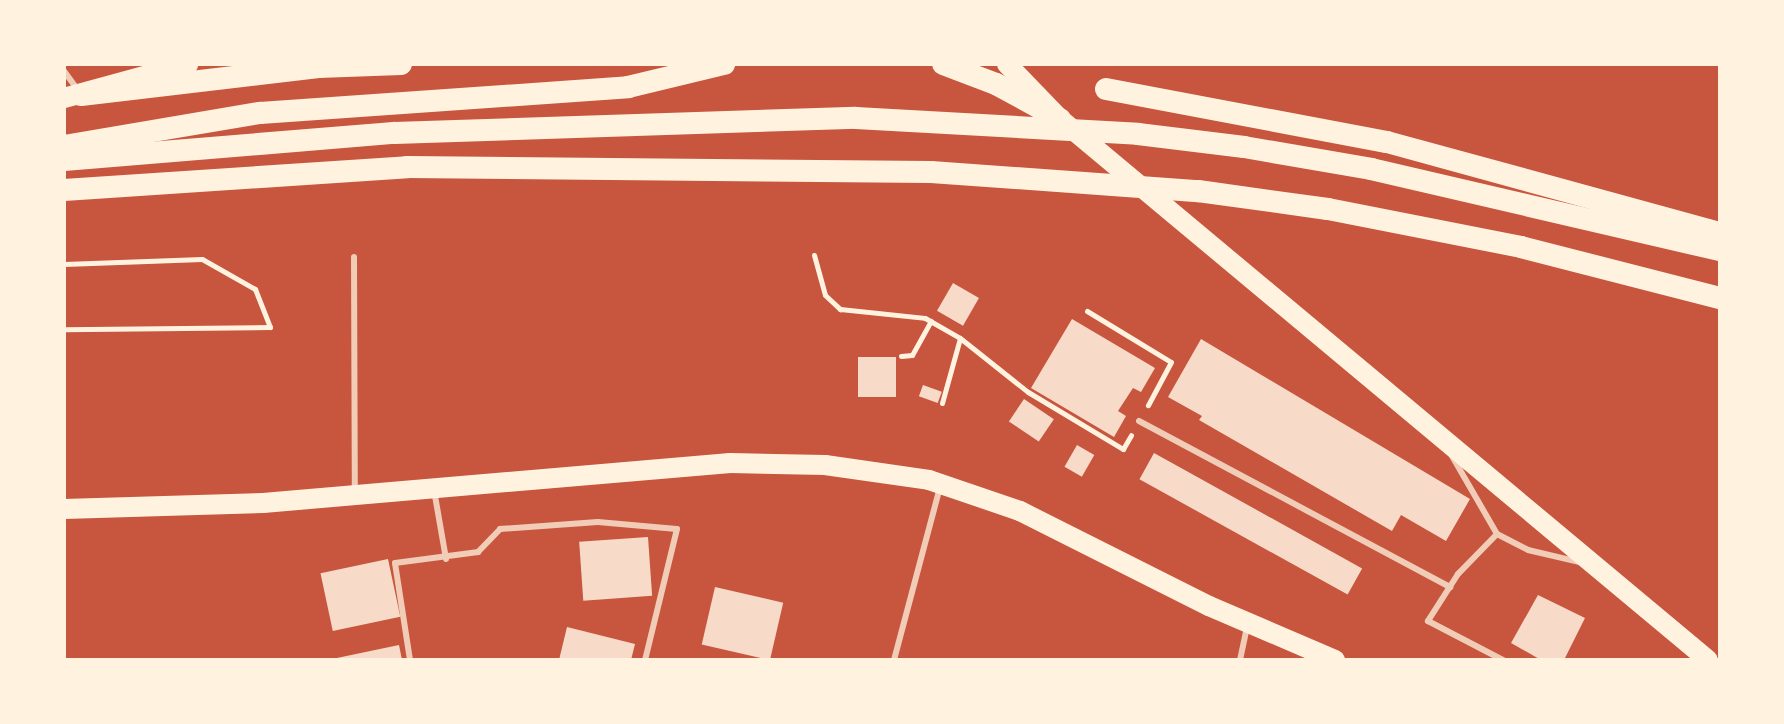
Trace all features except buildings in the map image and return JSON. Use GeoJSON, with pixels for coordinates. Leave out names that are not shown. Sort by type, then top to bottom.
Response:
{"type":"FeatureCollection","features":[{"type":"Feature","properties":{"kind":"highway"},"geometry":{"type":"LineString","coordinates":[[73,96],[318,67],[401,64]]}},
{"type":"Feature","properties":{"kind":"highway"},"geometry":{"type":"LineString","coordinates":[[64,146],[260,113],[615,89],[724,64]]}},
{"type":"Feature","properties":{"kind":"highway"},"geometry":{"type":"LineString","coordinates":[[943,64],[996,84],[1060,119]]}},
{"type":"Feature","properties":{"kind":"highway"},"geometry":{"type":"LineString","coordinates":[[1106,89],[1387,142],[1720,233]]}},
{"type":"Feature","properties":{"kind":"highway"},"geometry":{"type":"LineString","coordinates":[[64,160],[409,132],[856,118],[1138,134],[1244,147],[1371,169],[1720,250]]}},
{"type":"Feature","properties":{"kind":"highway"},"geometry":{"type":"LineString","coordinates":[[64,190],[407,167],[931,172],[1198,191],[1328,209],[1521,247],[1720,298]]}},
{"type":"Feature","properties":{"kind":"main road"},"geometry":{"type":"LineString","coordinates":[[73,96],[188,64]]}},
{"type":"Feature","properties":{"kind":"main road"},"geometry":{"type":"LineString","coordinates":[[1007,64],[1060,119],[1250,272],[1708,660]]}},
{"type":"Feature","properties":{"kind":"main road"},"geometry":{"type":"LineString","coordinates":[[64,509],[355,494],[730,463],[825,465],[940,484],[1020,511],[1248,623],[1335,660]]}},
{"type":"Feature","properties":{"kind":"lane"},"geometry":{"type":"LineString","coordinates":[[64,71],[73,96]]}},
{"type":"Feature","properties":{"kind":"lane"},"geometry":{"type":"LineString","coordinates":[[354,257],[355,494]]}},
{"type":"Feature","properties":{"kind":"lane"},"geometry":{"type":"LineString","coordinates":[[1139,421],[1450,587]]}},
{"type":"Feature","properties":{"kind":"lane"},"geometry":{"type":"LineString","coordinates":[[1440,433],[1497,534],[1528,550],[1594,565]]}},
{"type":"Feature","properties":{"kind":"lane"},"geometry":{"type":"LineString","coordinates":[[894,660],[940,484]]}},
{"type":"Feature","properties":{"kind":"lane"},"geometry":{"type":"LineString","coordinates":[[434,487],[446,559]]}},
{"type":"Feature","properties":{"kind":"lane"},"geometry":{"type":"LineString","coordinates":[[410,660],[395,563],[446,559],[478,552],[500,529],[598,522],[677,529],[645,660]]}},
{"type":"Feature","properties":{"kind":"lane"},"geometry":{"type":"LineString","coordinates":[[1497,534],[1450,587],[1428,621],[1503,660]]}},
{"type":"Feature","properties":{"kind":"lane"},"geometry":{"type":"LineString","coordinates":[[1240,660],[1248,623]]}},
{"type":"Feature","properties":{"kind":"path"},"geometry":{"type":"LineString","coordinates":[[814,255],[825,295],[840,309],[931,321],[960,338],[1028,392],[1123,449],[1171,362],[1087,311]]}},
{"type":"Feature","properties":{"kind":"path"},"geometry":{"type":"LineString","coordinates":[[64,264],[202,259],[255,289],[270,327],[64,329]]}},
{"type":"Feature","properties":{"kind":"path"},"geometry":{"type":"LineString","coordinates":[[901,356],[912,355],[931,321]]}},
{"type":"Feature","properties":{"kind":"path"},"geometry":{"type":"LineString","coordinates":[[942,403],[960,338]]}}]}
